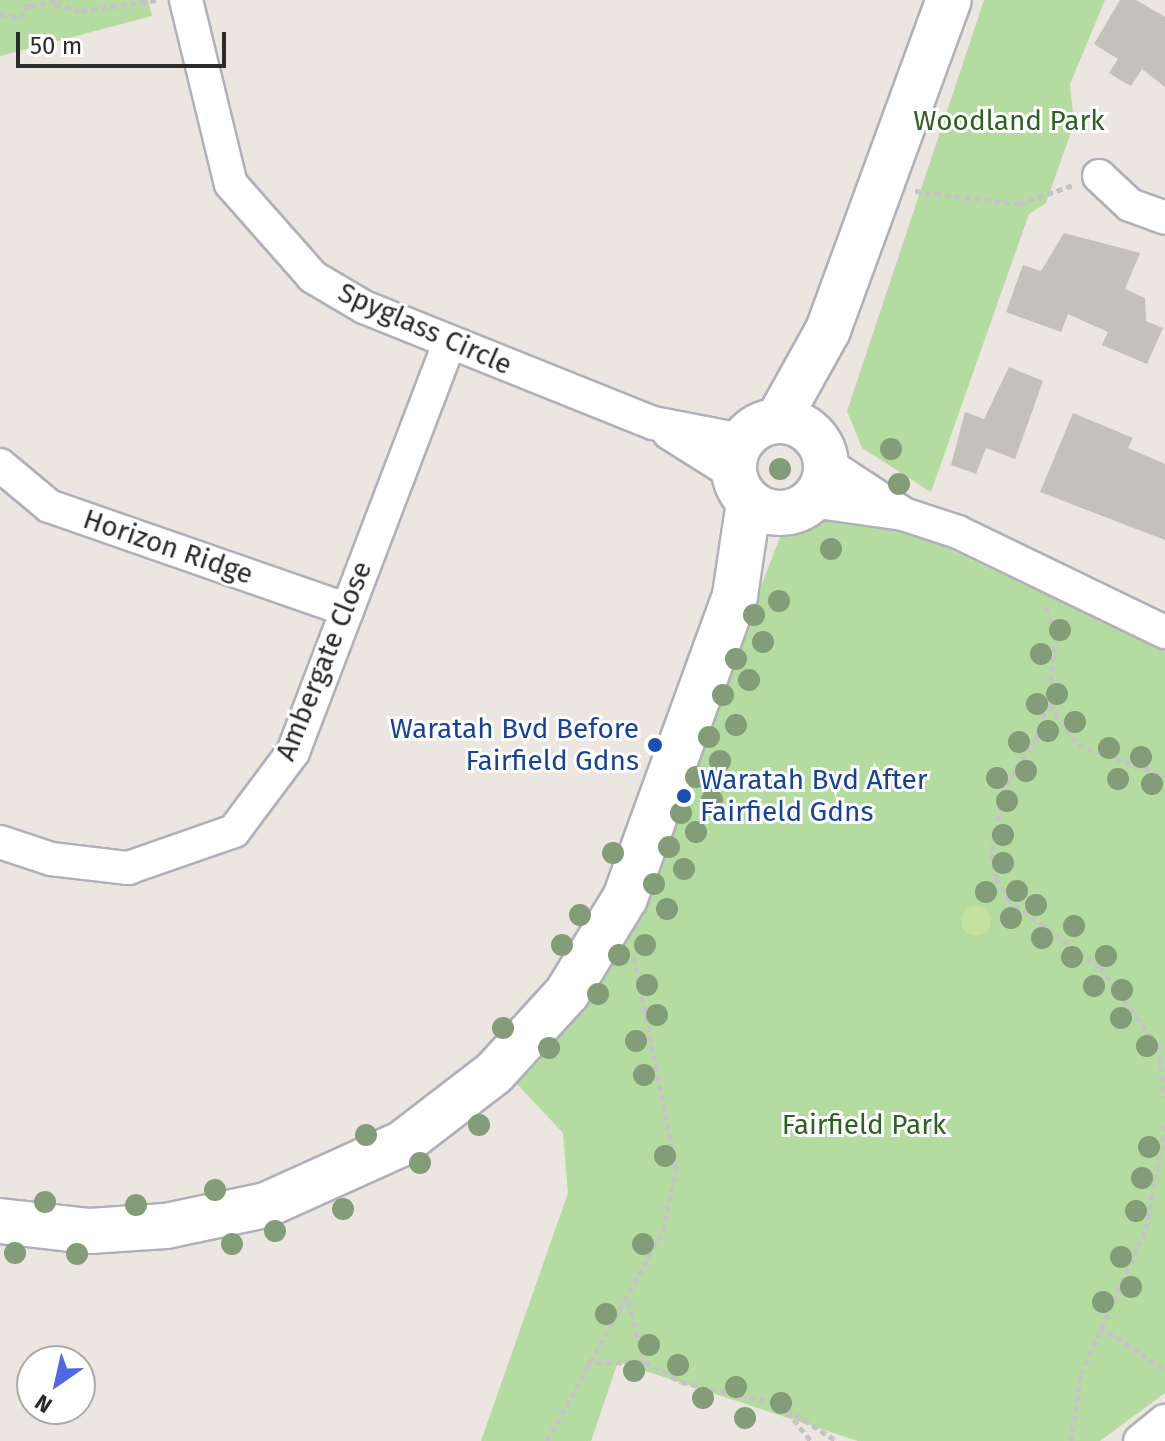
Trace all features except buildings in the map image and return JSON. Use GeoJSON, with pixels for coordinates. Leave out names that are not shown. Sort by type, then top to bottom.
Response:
{"type":"FeatureCollection","features":[{"type":"Feature","properties":{"kind":"street","name":"Spyglass Circle"},"geometry":{"type":"LineString","coordinates":[[186,0],[216,146],[258,220],[313,277],[449,343],[751,459]]}},
{"type":"Feature","properties":{"kind":"street"},"geometry":{"type":"LineString","coordinates":[[735,595],[751,459],[828,330],[949,0]]}},
{"type":"Feature","properties":{"kind":"street"},"geometry":{"type":"LineString","coordinates":[[1099,176],[1130,205],[1165,218]]}},
{"type":"Feature","properties":{"kind":"street"},"geometry":{"type":"LineString","coordinates":[[0,1221],[89,1231],[151,1227],[266,1205],[403,1143],[494,1073],[567,993],[613,922],[735,595],[813,479],[828,330]]}},
{"type":"Feature","properties":{"kind":"street","name":"Ambergate Close"},"geometry":{"type":"LineString","coordinates":[[0,842],[51,859],[128,868],[234,831],[293,752],[449,343]]}},
{"type":"Feature","properties":{"kind":"street"},"geometry":{"type":"LineString","coordinates":[[751,459],[802,426],[813,479]]}},
{"type":"Feature","properties":{"kind":"street"},"geometry":{"type":"LineString","coordinates":[[751,459],[772,512],[813,479]]}},
{"type":"Feature","properties":{"kind":"street","name":"Horizon Ridge"},"geometry":{"type":"LineString","coordinates":[[0,465],[49,506],[347,610]]}},
{"type":"Feature","properties":{"kind":"street"},"geometry":{"type":"LineString","coordinates":[[813,479],[1035,563],[1165,632]]}},
{"type":"Feature","properties":{"kind":"street"},"geometry":{"type":"LineString","coordinates":[[1140,1441],[1165,1421]]}},
{"type":"Feature","properties":{"kind":"path"},"geometry":{"type":"LineString","coordinates":[[0,14],[20,18],[30,3],[58,2],[81,11],[157,0]]}},
{"type":"Feature","properties":{"kind":"path"},"geometry":{"type":"LineString","coordinates":[[906,190],[1019,204],[1099,176]]}},
{"type":"Feature","properties":{"kind":"path"},"geometry":{"type":"LineString","coordinates":[[1035,563],[1056,636],[1048,704],[1037,738],[1005,786],[991,854],[996,878],[1007,898],[1100,968],[1158,1046],[1165,1098]]}},
{"type":"Feature","properties":{"kind":"path"},"geometry":{"type":"LineString","coordinates":[[1048,704],[1078,745],[1165,776]]}},
{"type":"Feature","properties":{"kind":"path"},"geometry":{"type":"LineString","coordinates":[[547,1441],[586,1363],[628,1301],[663,1231],[677,1150],[632,948]]}},
{"type":"Feature","properties":{"kind":"path"},"geometry":{"type":"LineString","coordinates":[[1071,1441],[1081,1374],[1146,1229],[1165,1126]]}},
{"type":"Feature","properties":{"kind":"path"},"geometry":{"type":"LineString","coordinates":[[628,1301],[634,1347],[645,1362],[681,1382],[781,1404],[837,1441]]}},
{"type":"Feature","properties":{"kind":"path"},"geometry":{"type":"LineString","coordinates":[[1100,1326],[1165,1370]]}},
{"type":"Feature","properties":{"kind":"path"},"geometry":{"type":"LineString","coordinates":[[586,1363],[645,1362]]}},
{"type":"Feature","properties":{"kind":"path"},"geometry":{"type":"LineString","coordinates":[[781,1404],[811,1441]]}},
{"type":"Feature","properties":{"kind":"green space"},"geometry":{"type":"Polygon","coordinates":[[[0,0],[148,0],[152,16],[0,56],[0,0]]]}},
{"type":"Feature","properties":{"kind":"green space","name":"Woodland Park"},"geometry":{"type":"Polygon","coordinates":[[[984,0],[1105,0],[1070,84],[1074,124],[1046,203],[1029,214],[931,492],[862,448],[847,411],[984,0]]]}},
{"type":"Feature","properties":{"kind":"green space","name":"Fairfield Park"},"geometry":{"type":"Polygon","coordinates":[[[839,497],[1165,651],[1165,1393],[1100,1441],[858,1441],[618,1362],[591,1441],[481,1441],[568,1193],[563,1133],[516,1083],[620,948],[784,527],[839,497]]]}},
{"type":"Feature","properties":{"kind":"green space"},"geometry":{"type":"Polygon","coordinates":[[[976,906],[987,910],[991,921],[987,932],[976,936],[965,932],[961,921],[965,910],[976,906]]]}},
{"type":"Feature","properties":{"kind":"place","name":"Waratah Bvd Before Fairfield Gdns"},"geometry":{"type":"Point","coordinates":[655,745]}},
{"type":"Feature","properties":{"kind":"place","name":"Waratah Bvd After Fairfield Gdns"},"geometry":{"type":"Point","coordinates":[684,796]}}]}
